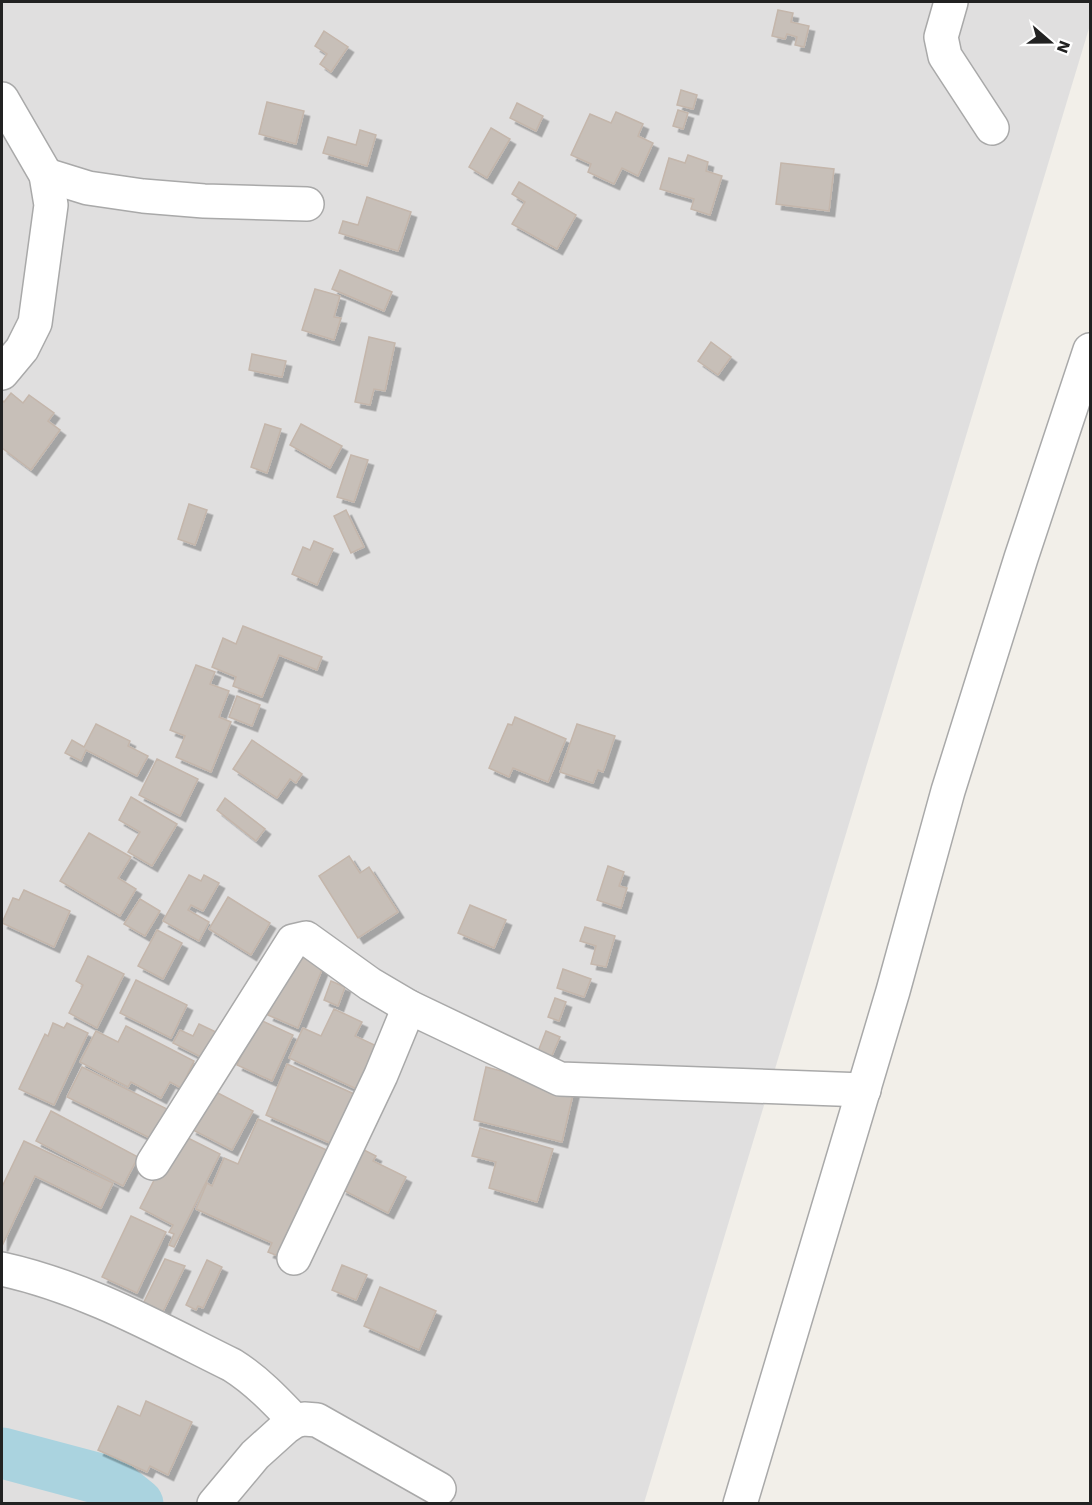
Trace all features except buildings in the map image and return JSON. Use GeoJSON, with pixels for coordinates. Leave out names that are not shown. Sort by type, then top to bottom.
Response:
{"type":"FeatureCollection","features":[{"type":"Feature","properties":{"kind":"street"},"geometry":{"type":"LineString","coordinates":[[951,2],[941,37],[945,56],[992,129]]}},
{"type":"Feature","properties":{"kind":"street"},"geometry":{"type":"LineString","coordinates":[[2,99],[46,175],[51,204],[34,323],[22,349],[2,373]]}},
{"type":"Feature","properties":{"kind":"street"},"geometry":{"type":"LineString","coordinates":[[46,175],[88,188],[143,196],[204,201],[307,204]]}},
{"type":"Feature","properties":{"kind":"street"},"geometry":{"type":"LineString","coordinates":[[740,1503],[894,991],[951,781],[1090,350]]}},
{"type":"Feature","properties":{"kind":"street"},"geometry":{"type":"LineString","coordinates":[[153,1163],[293,942],[306,938],[370,984],[409,1007],[560,1079],[864,1090]]}},
{"type":"Feature","properties":{"kind":"street"},"geometry":{"type":"LineString","coordinates":[[294,1258],[381,1075],[409,1007]]}},
{"type":"Feature","properties":{"kind":"street"},"geometry":{"type":"LineString","coordinates":[[2,1269],[28,1274],[90,1296],[232,1365],[265,1389],[295,1421]]}},
{"type":"Feature","properties":{"kind":"street"},"geometry":{"type":"LineString","coordinates":[[214,1503],[255,1455],[295,1421],[304,1419],[317,1420],[439,1489]]}},
{"type":"Feature","properties":{"kind":"shaded area"},"geometry":{"type":"Polygon","coordinates":[[[2,2],[1090,2],[1090,25],[644,1503],[2,1504],[2,2]]]}},
{"type":"Feature","properties":{"kind":"waterway"},"geometry":{"type":"LineString","coordinates":[[2,1453],[111,1482],[138,1504]]}}]}
